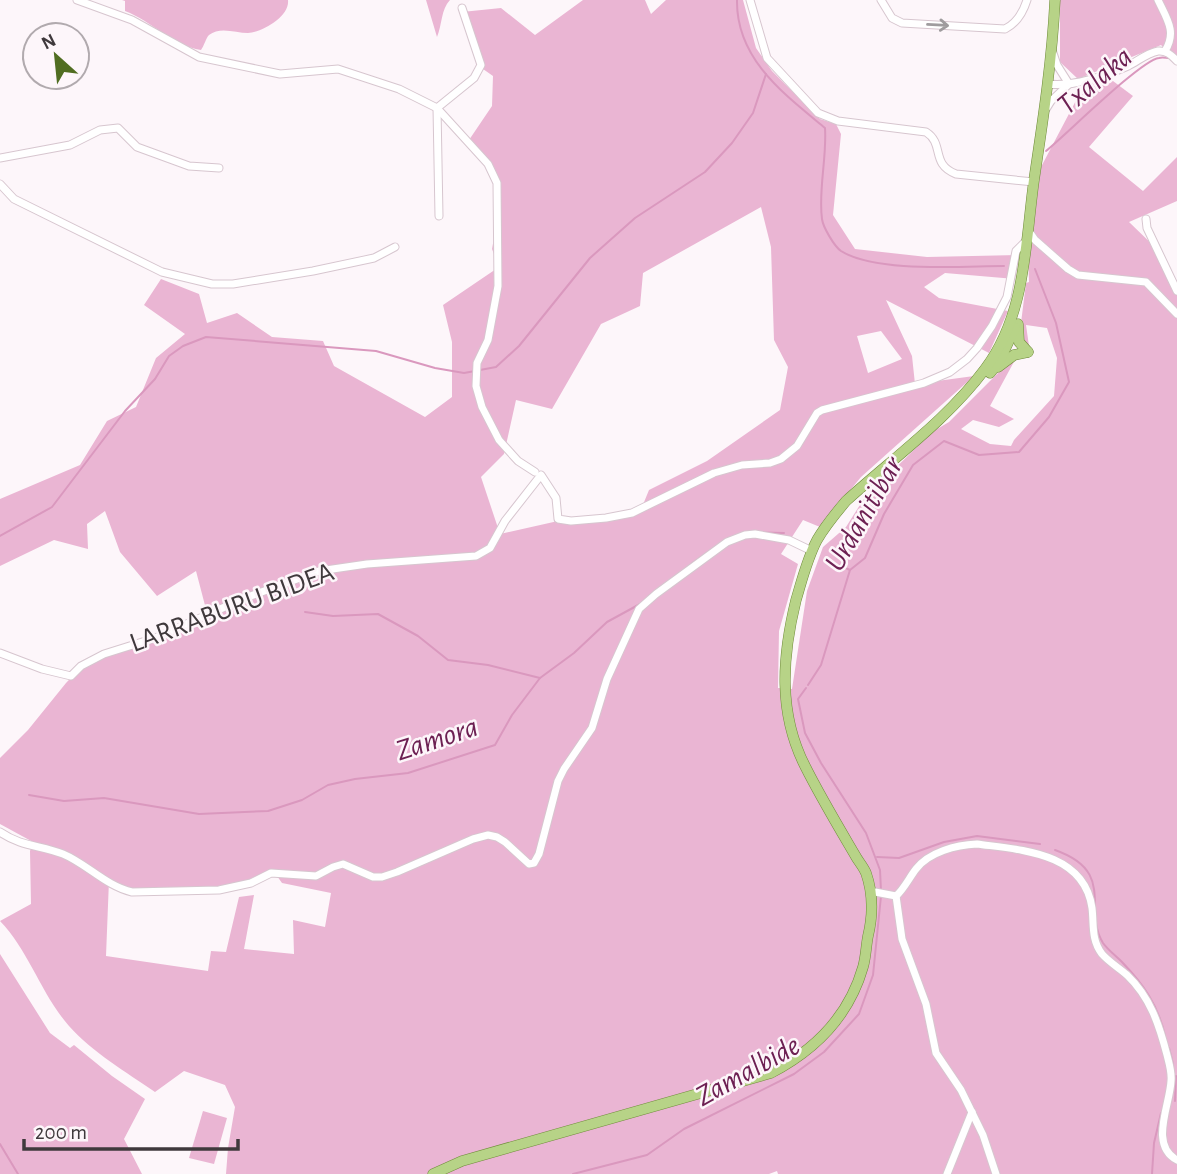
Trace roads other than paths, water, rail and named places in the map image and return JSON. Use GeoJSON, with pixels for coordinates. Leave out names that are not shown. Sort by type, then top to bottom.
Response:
{"type":"FeatureCollection","features":[{"type":"Feature","properties":{"kind":"main road"},"geometry":{"type":"LineString","coordinates":[[989,374],[1011,345],[1018,300],[1015,288],[1028,229],[1048,84],[1055,0]]}},
{"type":"Feature","properties":{"kind":"main road"},"geometry":{"type":"LineString","coordinates":[[960,398],[998,350],[1015,316]]}},
{"type":"Feature","properties":{"kind":"main road"},"geometry":{"type":"LineString","coordinates":[[433,1174],[462,1161],[754,1080],[789,1064],[825,1035],[845,1007],[863,968],[875,892],[797,749],[790,727],[784,673],[785,651],[798,593],[812,551],[829,521],[846,501],[989,374],[1014,355],[1028,352],[1019,342],[1015,316]]}},
{"type":"Feature","properties":{"kind":"main road"},"geometry":{"type":"LineString","coordinates":[[998,350],[1011,345]]}},
{"type":"Feature","properties":{"kind":"main road"},"geometry":{"type":"LineString","coordinates":[[857,862],[866,903],[868,937]]}},
{"type":"Feature","properties":{"kind":"main road"},"geometry":{"type":"LineString","coordinates":[[866,903],[875,892]]}},
{"type":"Feature","properties":{"kind":"street"},"geometry":{"type":"LineString","coordinates":[[77,0],[132,20],[200,57],[280,74],[338,69],[400,89],[437,108],[488,164],[497,183],[498,286],[488,341],[477,362],[476,386],[482,407],[499,440],[518,461],[536,472]]}},
{"type":"Feature","properties":{"kind":"street"},"geometry":{"type":"LineString","coordinates":[[750,0],[767,58],[818,113],[838,121],[922,131],[932,136],[943,166],[956,174],[1034,182]]}},
{"type":"Feature","properties":{"kind":"street"},"geometry":{"type":"LineString","coordinates":[[881,0],[892,18],[902,23],[1005,29],[1013,25],[1023,12],[1027,0]]}},
{"type":"Feature","properties":{"kind":"street"},"geometry":{"type":"LineString","coordinates":[[1048,84],[1069,84],[1127,66],[1149,54],[1172,57],[1173,32],[1158,0]]}},
{"type":"Feature","properties":{"kind":"street"},"geometry":{"type":"LineString","coordinates":[[437,108],[474,78],[481,65],[463,8]]}},
{"type":"Feature","properties":{"kind":"street"},"geometry":{"type":"LineString","coordinates":[[1052,50],[1057,65],[1069,84]]}},
{"type":"Feature","properties":{"kind":"street"},"geometry":{"type":"LineString","coordinates":[[1044,113],[1051,101],[1069,84]]}},
{"type":"Feature","properties":{"kind":"street"},"geometry":{"type":"LineString","coordinates":[[437,108],[439,216]]}},
{"type":"Feature","properties":{"kind":"street"},"geometry":{"type":"LineString","coordinates":[[0,158],[70,145],[100,130],[118,128],[137,147],[190,166],[219,167]]}},
{"type":"Feature","properties":{"kind":"street"},"geometry":{"type":"LineString","coordinates":[[0,184],[14,199],[162,272],[212,284],[313,271],[374,258],[395,247]]}},
{"type":"Feature","properties":{"kind":"street"},"geometry":{"type":"LineString","coordinates":[[1146,219],[1147,228],[1177,291]]}},
{"type":"Feature","properties":{"kind":"street"},"geometry":{"type":"LineString","coordinates":[[1028,229],[1035,240],[1078,275],[1146,282],[1177,314]]}},
{"type":"Feature","properties":{"kind":"street","name":"LARRABURU BIDEA"},"geometry":{"type":"LineString","coordinates":[[0,653],[71,676],[81,666],[104,654],[155,638],[245,598],[319,571],[367,564],[463,558],[484,553],[541,475],[556,498],[558,520],[571,522],[632,513],[714,473],[781,459],[797,446],[822,410],[924,383],[950,372],[967,359],[992,326],[1007,297],[1015,288],[1016,251],[1026,241]]}},
{"type":"Feature","properties":{"kind":"street"},"geometry":{"type":"LineString","coordinates":[[0,832],[21,844],[61,853],[119,888],[132,892],[219,890],[251,883],[271,873],[316,876],[343,864],[373,877],[382,877],[488,835],[497,837],[529,864],[534,863],[539,854],[558,781],[592,728],[607,679],[639,609],[722,547],[745,535],[755,534],[789,540],[812,551]]}},
{"type":"Feature","properties":{"kind":"street"},"geometry":{"type":"LineString","coordinates":[[893,896],[923,861],[966,845],[977,844],[1040,853],[1069,867],[1078,876],[1088,895],[1094,938],[1102,953],[1143,992],[1154,1012],[1174,1070],[1162,1139],[1168,1153],[1177,1160]]}},
{"type":"Feature","properties":{"kind":"street"},"geometry":{"type":"LineString","coordinates":[[875,892],[893,896]]}},
{"type":"Feature","properties":{"kind":"street"},"geometry":{"type":"LineString","coordinates":[[893,896],[902,939],[926,1004],[936,1053],[972,1112],[996,1174]]}},
{"type":"Feature","properties":{"kind":"street"},"geometry":{"type":"LineString","coordinates":[[947,1174],[972,1112]]}},
{"type":"Feature","properties":{"kind":"waterway","name":"Urdanitibar"},"geometry":{"type":"LineString","coordinates":[[737,0],[739,21],[754,57],[779,88],[825,128],[822,219],[838,249],[875,263],[943,267],[1004,266]]}},
{"type":"Feature","properties":{"kind":"waterway","name":"Txalaka"},"geometry":{"type":"LineString","coordinates":[[1046,151],[1137,71],[1159,58],[1169,58]]}},
{"type":"Feature","properties":{"kind":"waterway"},"geometry":{"type":"LineString","coordinates":[[480,370],[496,367],[519,346],[590,258],[635,218],[705,172],[732,143],[753,113],[766,74]]}},
{"type":"Feature","properties":{"kind":"waterway","name":"Urdanitibar"},"geometry":{"type":"LineString","coordinates":[[808,685],[821,665],[850,570],[865,558],[884,514],[913,465],[944,441],[979,455],[1019,452],[1049,417],[1069,382],[1056,323],[1035,269]]}},
{"type":"Feature","properties":{"kind":"waterway"},"geometry":{"type":"LineString","coordinates":[[0,536],[52,507],[125,411],[155,379],[169,356],[183,346],[206,337],[376,351],[435,368],[464,373],[475,371]]}},
{"type":"Feature","properties":{"kind":"waterway","name":"Zamora"},"geometry":{"type":"LineString","coordinates":[[748,532],[784,533]]}},
{"type":"Feature","properties":{"kind":"waterway","name":"Zamora"},"geometry":{"type":"LineString","coordinates":[[691,564],[718,545]]}},
{"type":"Feature","properties":{"kind":"waterway"},"geometry":{"type":"LineString","coordinates":[[839,565],[850,570]]}},
{"type":"Feature","properties":{"kind":"waterway","name":"Zamora"},"geometry":{"type":"LineString","coordinates":[[29,795],[64,801],[104,798],[199,814],[268,811],[302,800],[328,785],[408,773],[495,745],[512,715],[540,678],[574,653],[607,622],[640,604]]}},
{"type":"Feature","properties":{"kind":"waterway"},"geometry":{"type":"LineString","coordinates":[[305,612],[333,616],[378,614],[418,636],[448,660],[488,665],[540,678]]}},
{"type":"Feature","properties":{"kind":"waterway","name":"Urdanitibar"},"geometry":{"type":"LineString","coordinates":[[806,688],[798,699],[805,733],[866,833],[880,870],[881,891]]}},
{"type":"Feature","properties":{"kind":"waterway"},"geometry":{"type":"LineString","coordinates":[[877,857],[899,858],[944,842],[977,836],[1040,844]]}},
{"type":"Feature","properties":{"kind":"waterway"},"geometry":{"type":"LineString","coordinates":[[1055,850],[1074,859],[1086,869],[1092,880],[1097,930],[1103,943],[1143,987],[1154,1005],[1165,1036]]}},
{"type":"Feature","properties":{"kind":"waterway","name":"Zamalbide"},"geometry":{"type":"LineString","coordinates":[[573,1174],[647,1155],[684,1129],[794,1074],[824,1052],[859,1014],[873,975],[881,896]]}},
{"type":"Feature","properties":{"kind":"waterway"},"geometry":{"type":"LineString","coordinates":[[1169,1048],[1173,1064]]}},
{"type":"Feature","properties":{"kind":"waterway"},"geometry":{"type":"LineString","coordinates":[[1175,1101],[1176,1076]]}},
{"type":"Feature","properties":{"kind":"waterway"},"geometry":{"type":"LineString","coordinates":[[1152,1174],[1154,1143],[1161,1113]]}},
{"type":"Feature","properties":{"kind":"waterway"},"geometry":{"type":"LineString","coordinates":[[0,1144],[18,1174]]}}]}
